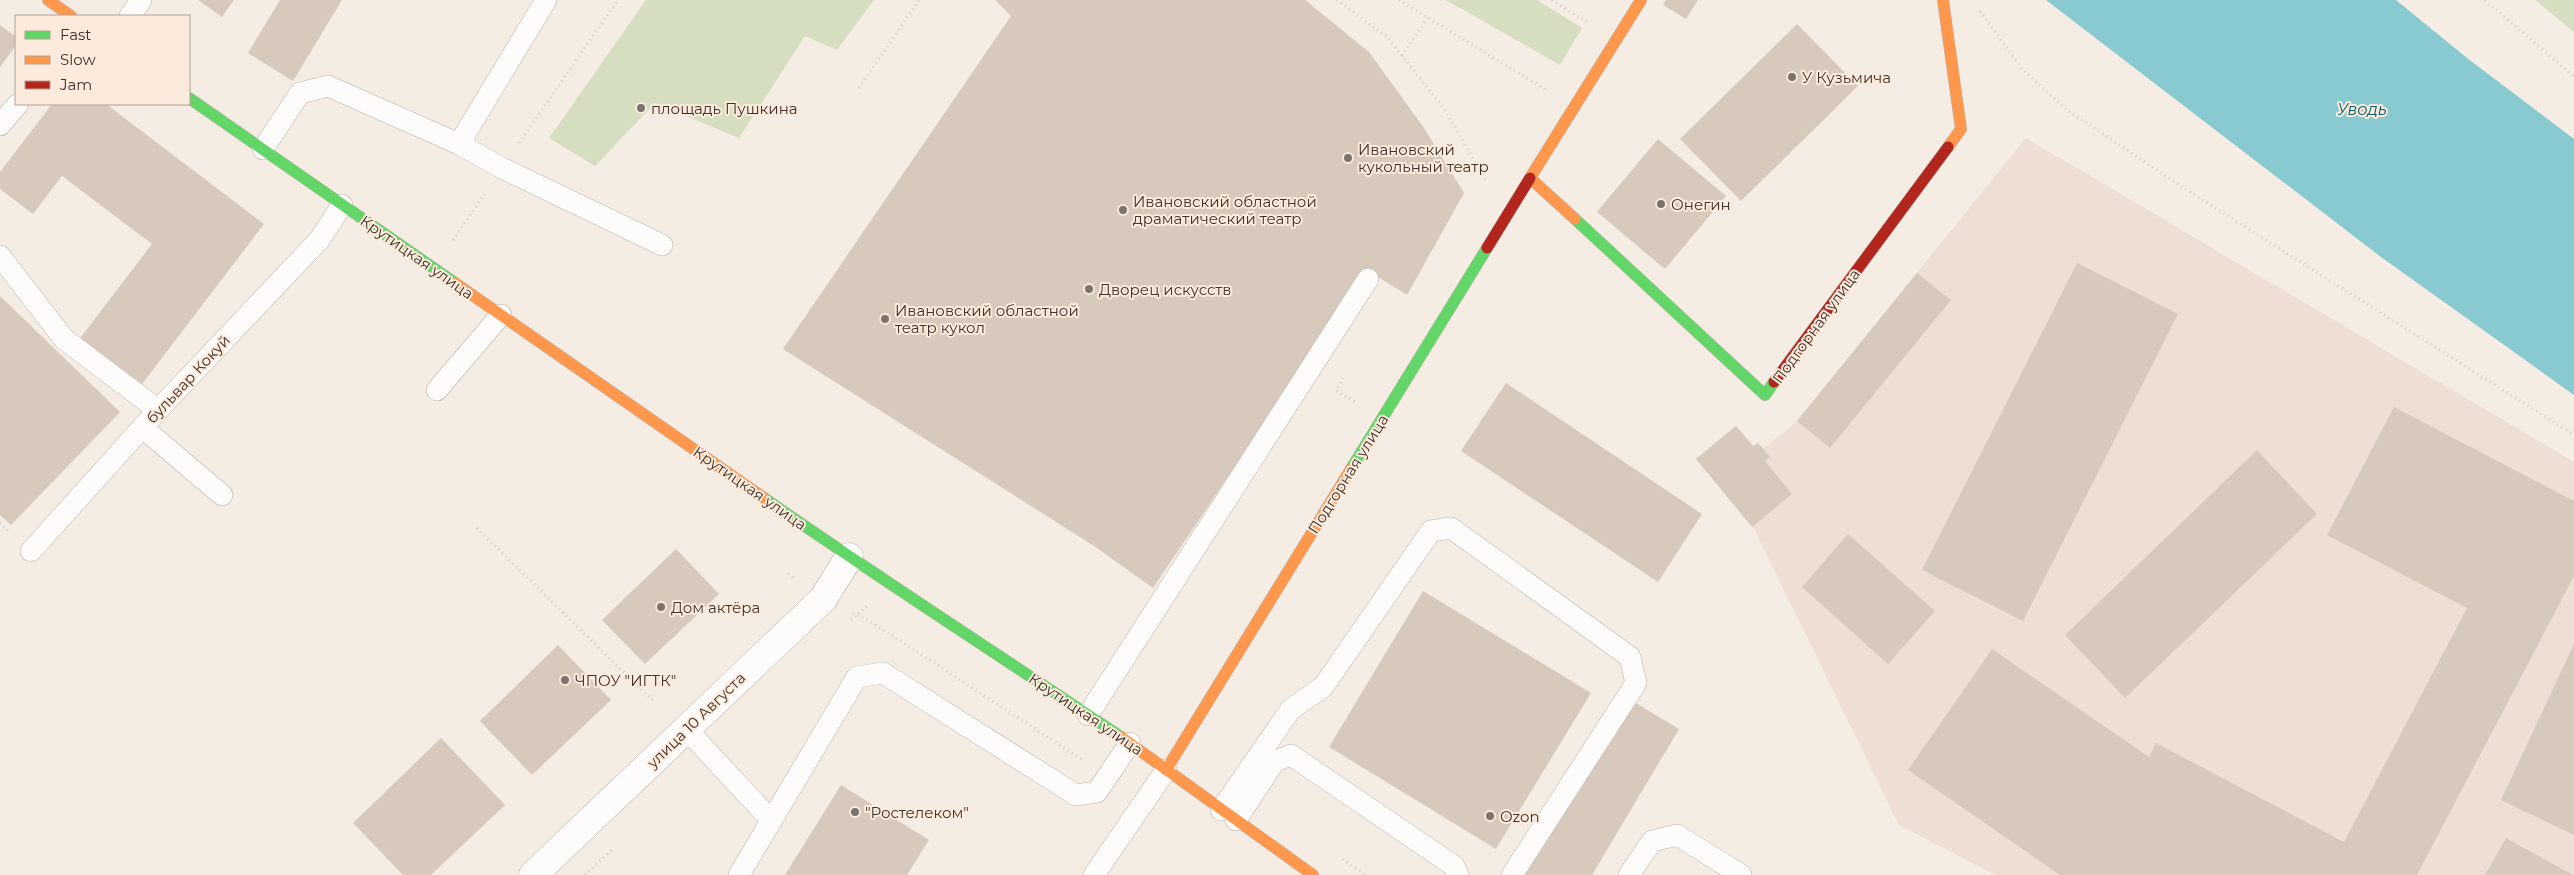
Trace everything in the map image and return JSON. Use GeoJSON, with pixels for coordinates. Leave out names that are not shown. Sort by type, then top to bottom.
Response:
{"type":"FeatureCollection","features":[{"type":"Feature","properties":{"kind":"street"},"geometry":{"type":"LineString","coordinates":[[48,0],[70,15]]}},
{"type":"Feature","properties":{"kind":"street","name":"Подгорная улица"},"geometry":{"type":"LineString","coordinates":[[1166,770],[1641,0]]}},
{"type":"Feature","properties":{"kind":"street","name":"Подгорная улица"},"geometry":{"type":"LineString","coordinates":[[1530,178],[1765,395],[1961,129],[1943,0]]}},
{"type":"Feature","properties":{"kind":"street","name":"Крутицкая улица"},"geometry":{"type":"LineString","coordinates":[[190,99],[849,557],[894,584],[1130,743],[1313,875]]}},
{"type":"Feature","properties":{"kind":"street","name":"улица 10 Августа"},"geometry":{"type":"LineString","coordinates":[[533,875],[823,599],[849,557]]}},
{"type":"Feature","properties":{"kind":"lane"},"geometry":{"type":"LineString","coordinates":[[131,15],[141,0]]}},
{"type":"Feature","properties":{"kind":"lane"},"geometry":{"type":"LineString","coordinates":[[459,144],[546,0]]}},
{"type":"Feature","properties":{"kind":"lane"},"geometry":{"type":"LineString","coordinates":[[263,150],[300,93],[328,86],[459,144],[502,168],[662,245]]}},
{"type":"Feature","properties":{"kind":"lane"},"geometry":{"type":"LineString","coordinates":[[0,124],[17,105]]}},
{"type":"Feature","properties":{"kind":"lane","name":"бульвар Кокуй"},"geometry":{"type":"LineString","coordinates":[[31,551],[158,410],[320,239],[342,205]]}},
{"type":"Feature","properties":{"kind":"lane"},"geometry":{"type":"LineString","coordinates":[[0,256],[64,339],[158,410]]}},
{"type":"Feature","properties":{"kind":"lane"},"geometry":{"type":"LineString","coordinates":[[1088,715],[1368,279]]}},
{"type":"Feature","properties":{"kind":"lane"},"geometry":{"type":"LineString","coordinates":[[436,390],[501,315]]}},
{"type":"Feature","properties":{"kind":"lane"},"geometry":{"type":"LineString","coordinates":[[143,428],[222,495]]}},
{"type":"Feature","properties":{"kind":"lane"},"geometry":{"type":"LineString","coordinates":[[1229,815],[1290,709],[1323,687],[1431,531],[1451,528],[1630,657],[1636,683],[1512,875]]}},
{"type":"Feature","properties":{"kind":"lane"},"geometry":{"type":"LineString","coordinates":[[739,875],[856,678],[883,673],[1076,795],[1097,792],[1130,743]]}},
{"type":"Feature","properties":{"kind":"lane"},"geometry":{"type":"LineString","coordinates":[[687,730],[771,820]]}},
{"type":"Feature","properties":{"kind":"lane"},"geometry":{"type":"LineString","coordinates":[[1229,815],[1274,761],[1291,755],[1454,866],[1458,875]]}},
{"type":"Feature","properties":{"kind":"lane"},"geometry":{"type":"LineString","coordinates":[[1094,875],[1166,770]]}},
{"type":"Feature","properties":{"kind":"lane"},"geometry":{"type":"LineString","coordinates":[[1629,875],[1652,841],[1677,835],[1741,875]]}},
{"type":"Feature","properties":{"kind":"path"},"geometry":{"type":"LineString","coordinates":[[451,242],[618,0]]}},
{"type":"Feature","properties":{"kind":"path"},"geometry":{"type":"LineString","coordinates":[[860,88],[919,0]]}},
{"type":"Feature","properties":{"kind":"path"},"geometry":{"type":"LineString","coordinates":[[1337,0],[1388,38],[1445,110],[1490,188]]}},
{"type":"Feature","properties":{"kind":"path"},"geometry":{"type":"LineString","coordinates":[[1400,0],[1552,93]]}},
{"type":"Feature","properties":{"kind":"path"},"geometry":{"type":"LineString","coordinates":[[1552,0],[1616,41]]}},
{"type":"Feature","properties":{"kind":"path"},"geometry":{"type":"LineString","coordinates":[[2485,0],[2574,77]]}},
{"type":"Feature","properties":{"kind":"path"},"geometry":{"type":"LineString","coordinates":[[1978,8],[2023,70],[2067,110],[2193,194],[2574,435]]}},
{"type":"Feature","properties":{"kind":"path"},"geometry":{"type":"LineString","coordinates":[[1402,56],[1428,17]]}},
{"type":"Feature","properties":{"kind":"path"},"geometry":{"type":"LineString","coordinates":[[1344,376],[1336,391],[1359,404]]}},
{"type":"Feature","properties":{"kind":"path"},"geometry":{"type":"LineString","coordinates":[[477,528],[655,703]]}},
{"type":"Feature","properties":{"kind":"path"},"geometry":{"type":"LineString","coordinates":[[788,574],[823,599],[868,620],[1107,776]]}},
{"type":"Feature","properties":{"kind":"shaded area"},"geometry":{"type":"Polygon","coordinates":[[[2026,138],[2574,462],[2574,875],[1995,875],[1899,825],[1753,527],[1696,459],[1736,426],[1753,446],[1758,443],[1763,449],[1797,421],[2026,138]]]}},
{"type":"Feature","properties":{"kind":"green space"},"geometry":{"type":"Polygon","coordinates":[[[646,0],[874,0],[837,50],[805,36],[739,138],[655,103],[595,166],[549,138],[646,0]]]}},
{"type":"Feature","properties":{"kind":"green space"},"geometry":{"type":"Polygon","coordinates":[[[1446,0],[1537,0],[1582,28],[1560,65],[1446,0]]]}},
{"type":"Feature","properties":{"kind":"green space"},"geometry":{"type":"Polygon","coordinates":[[[2535,0],[2574,0],[2574,32],[2535,0]]]}},
{"type":"Feature","properties":{"kind":"water","name":"Уводь"},"geometry":{"type":"Polygon","coordinates":[[[2046,0],[2396,0],[2467,58],[2574,139],[2574,395],[2381,257],[2046,0]]]}},
{"type":"Feature","properties":{"kind":"building"},"geometry":{"type":"Polygon","coordinates":[[[198,0],[234,0],[222,17],[198,0]]]}},
{"type":"Feature","properties":{"kind":"building"},"geometry":{"type":"Polygon","coordinates":[[[280,0],[342,0],[293,81],[248,53],[280,0]]]}},
{"type":"Feature","properties":{"kind":"building","name":"Дворец искусств"},"geometry":{"type":"Polygon","coordinates":[[[995,0],[1305,0],[1369,52],[1424,128],[1464,193],[1407,295],[1367,270],[1153,588],[1094,546],[783,349],[1011,16],[995,0]]]}},
{"type":"Feature","properties":{"kind":"building"},"geometry":{"type":"Polygon","coordinates":[[[1666,0],[1698,0],[1686,19],[1663,5],[1666,0]]]}},
{"type":"Feature","properties":{"kind":"building"},"geometry":{"type":"Polygon","coordinates":[[[1797,24],[1858,86],[1741,201],[1680,139],[1797,24]]]}},
{"type":"Feature","properties":{"kind":"building"},"geometry":{"type":"Polygon","coordinates":[[[0,25],[15,36],[15,46],[0,67],[0,25]]]}},
{"type":"Feature","properties":{"kind":"building"},"geometry":{"type":"Polygon","coordinates":[[[51,105],[107,105],[264,224],[139,388],[78,341],[152,244],[62,176],[33,214],[0,189],[0,172],[51,105]]]}},
{"type":"Feature","properties":{"kind":"building","name":"Онегин"},"geometry":{"type":"Polygon","coordinates":[[[1658,139],[1726,196],[1665,269],[1597,212],[1658,139]]]}},
{"type":"Feature","properties":{"kind":"building"},"geometry":{"type":"Polygon","coordinates":[[[2077,263],[2178,314],[2023,621],[1922,570],[2077,263]]]}},
{"type":"Feature","properties":{"kind":"building"},"geometry":{"type":"Polygon","coordinates":[[[1917,273],[1951,300],[1830,448],[1797,421],[1917,273]]]}},
{"type":"Feature","properties":{"kind":"building"},"geometry":{"type":"Polygon","coordinates":[[[0,296],[120,412],[11,525],[0,515],[0,296]]]}},
{"type":"Feature","properties":{"kind":"building"},"geometry":{"type":"Polygon","coordinates":[[[1506,383],[1702,514],[1658,582],[1461,451],[1506,383]]]}},
{"type":"Feature","properties":{"kind":"building"},"geometry":{"type":"Polygon","coordinates":[[[2394,407],[2574,501],[2574,576],[2417,875],[2060,875],[1908,770],[1992,649],[2149,757],[2156,743],[2344,842],[2467,608],[2327,535],[2394,407]]]}},
{"type":"Feature","properties":{"kind":"building"},"geometry":{"type":"Polygon","coordinates":[[[1736,426],[1753,446],[1758,443],[1770,457],[1765,461],[1792,494],[1752,527],[1696,459],[1736,426]]]}},
{"type":"Feature","properties":{"kind":"building"},"geometry":{"type":"Polygon","coordinates":[[[2257,450],[2317,514],[2125,698],[2065,635],[2257,450]]]}},
{"type":"Feature","properties":{"kind":"building"},"geometry":{"type":"Polygon","coordinates":[[[1848,534],[1935,611],[1888,664],[1802,587],[1848,534]]]}},
{"type":"Feature","properties":{"kind":"building","name":"Дом актёра"},"geometry":{"type":"Polygon","coordinates":[[[676,549],[719,594],[645,664],[602,620],[676,549]]]}},
{"type":"Feature","properties":{"kind":"building"},"geometry":{"type":"Polygon","coordinates":[[[1423,591],[1591,693],[1496,849],[1329,747],[1423,591]]]}},
{"type":"Feature","properties":{"kind":"building"},"geometry":{"type":"Polygon","coordinates":[[[2574,644],[2574,835],[2501,800],[2574,644]]]}},
{"type":"Feature","properties":{"kind":"building"},"geometry":{"type":"Polygon","coordinates":[[[558,645],[611,700],[532,775],[480,721],[558,645]]]}},
{"type":"Feature","properties":{"kind":"building"},"geometry":{"type":"Polygon","coordinates":[[[1629,699],[1679,729],[1592,875],[1525,875],[1629,699]]]}},
{"type":"Feature","properties":{"kind":"building"},"geometry":{"type":"Polygon","coordinates":[[[441,738],[505,805],[431,875],[403,875],[353,823],[441,738]]]}},
{"type":"Feature","properties":{"kind":"building","name":"\"Ростелеком\""},"geometry":{"type":"Polygon","coordinates":[[[841,785],[929,840],[907,875],[785,875],[841,785]]]}},
{"type":"Feature","properties":{"kind":"building"},"geometry":{"type":"Polygon","coordinates":[[[2506,838],[2573,875],[2485,875],[2506,838]]]}},
{"type":"Feature","properties":{"kind":"traffic: fast"},"geometry":{"type":"LineString","coordinates":[[190,99],[455,283]]}},
{"type":"Feature","properties":{"kind":"traffic: fast"},"geometry":{"type":"LineString","coordinates":[[1575,219],[1765,395],[1774,382]]}},
{"type":"Feature","properties":{"kind":"traffic: fast"},"geometry":{"type":"LineString","coordinates":[[1351,469],[1487,248]]}},
{"type":"Feature","properties":{"kind":"traffic: fast"},"geometry":{"type":"LineString","coordinates":[[764,498],[897,589],[1121,737]]}},
{"type":"Feature","properties":{"kind":"traffic: slow"},"geometry":{"type":"LineString","coordinates":[[48,0],[70,15]]}},
{"type":"Feature","properties":{"kind":"traffic: slow"},"geometry":{"type":"LineString","coordinates":[[1575,219],[1530,178],[1641,0]]}},
{"type":"Feature","properties":{"kind":"traffic: slow"},"geometry":{"type":"LineString","coordinates":[[1943,0],[1961,129],[1948,147]]}},
{"type":"Feature","properties":{"kind":"traffic: slow"},"geometry":{"type":"LineString","coordinates":[[455,283],[764,498]]}},
{"type":"Feature","properties":{"kind":"traffic: slow"},"geometry":{"type":"LineString","coordinates":[[1166,770],[1351,469]]}},
{"type":"Feature","properties":{"kind":"traffic: slow"},"geometry":{"type":"LineString","coordinates":[[1121,737],[1313,875]]}},
{"type":"Feature","properties":{"kind":"traffic: jam"},"geometry":{"type":"LineString","coordinates":[[1774,382],[1948,147]]}},
{"type":"Feature","properties":{"kind":"traffic: jam"},"geometry":{"type":"LineString","coordinates":[[1487,248],[1530,178]]}},
{"type":"Feature","properties":{"kind":"place","name":"У Кузьмича"},"geometry":{"type":"Point","coordinates":[1792,77]}},
{"type":"Feature","properties":{"kind":"place","name":"площадь Пушкина"},"geometry":{"type":"Point","coordinates":[641,108]}},
{"type":"Feature","properties":{"kind":"place","name":"Ивановский кукольный театр"},"geometry":{"type":"Point","coordinates":[1348,158]}},
{"type":"Feature","properties":{"kind":"place","name":"Онегин"},"geometry":{"type":"Point","coordinates":[1661,204]}},
{"type":"Feature","properties":{"kind":"place","name":"Ивановский областной драматический театр"},"geometry":{"type":"Point","coordinates":[1123,210]}},
{"type":"Feature","properties":{"kind":"place","name":"Дворец искусств"},"geometry":{"type":"Point","coordinates":[1089,289]}},
{"type":"Feature","properties":{"kind":"place","name":"Ивановский областной театр кукол"},"geometry":{"type":"Point","coordinates":[885,319]}},
{"type":"Feature","properties":{"kind":"place","name":"Дом актёра"},"geometry":{"type":"Point","coordinates":[661,607]}},
{"type":"Feature","properties":{"kind":"place","name":"ЧПОУ \"ИГТК\""},"geometry":{"type":"Point","coordinates":[565,680]}},
{"type":"Feature","properties":{"kind":"place","name":"\"Ростелеком\""},"geometry":{"type":"Point","coordinates":[855,812]}},
{"type":"Feature","properties":{"kind":"place","name":"Ozon"},"geometry":{"type":"Point","coordinates":[1490,816]}}]}
